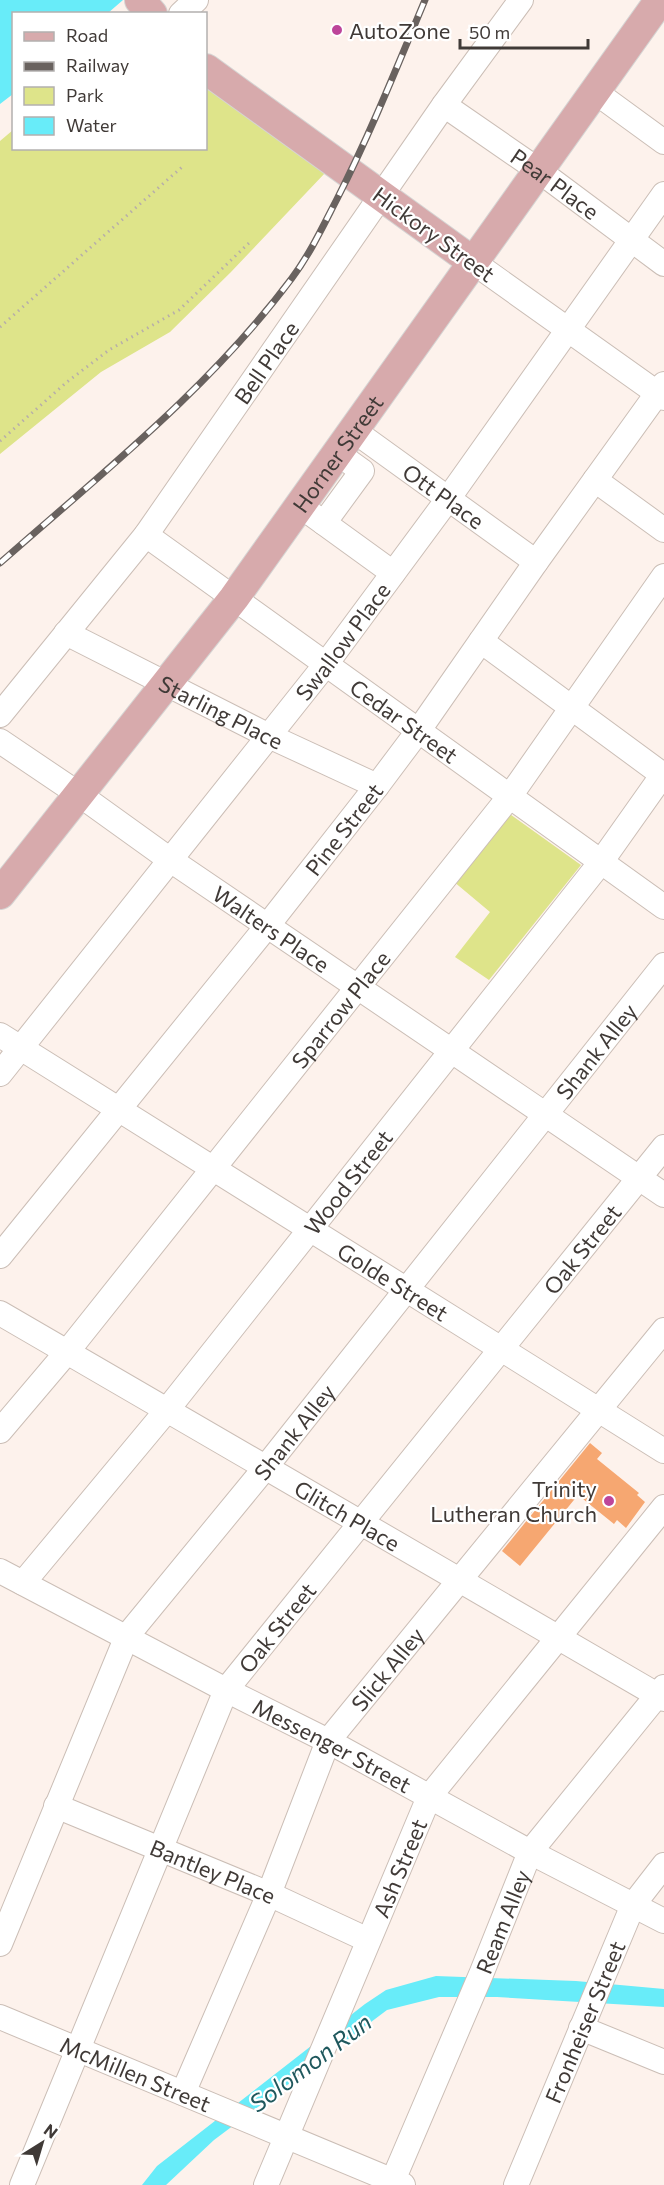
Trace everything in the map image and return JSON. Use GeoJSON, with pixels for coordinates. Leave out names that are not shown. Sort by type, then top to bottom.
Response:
{"type":"FeatureCollection","features":[{"type":"Feature","properties":{"kind":"main road","name":"Horner Street"},"geometry":{"type":"LineString","coordinates":[[0,894],[234,598],[660,0]]}},
{"type":"Feature","properties":{"kind":"main road","name":"Hickory Street"},"geometry":{"type":"LineString","coordinates":[[207,70],[473,262]]}},
{"type":"Feature","properties":{"kind":"street"},"geometry":{"type":"LineString","coordinates":[[183,12],[196,0]]}},
{"type":"Feature","properties":{"kind":"street","name":"Bell Place"},"geometry":{"type":"LineString","coordinates":[[0,715],[146,535],[282,342],[380,196],[521,0]]}},
{"type":"Feature","properties":{"kind":"street"},"geometry":{"type":"LineString","coordinates":[[594,91],[664,142]]}},
{"type":"Feature","properties":{"kind":"street","name":"Pear Place"},"geometry":{"type":"LineString","coordinates":[[444,105],[538,170],[664,264]]}},
{"type":"Feature","properties":{"kind":"street","name":"Swallow Place"},"geometry":{"type":"LineString","coordinates":[[0,1074],[10,1042],[169,859],[326,664],[448,499],[664,194]]}},
{"type":"Feature","properties":{"kind":"street","name":"Hickory Street"},"geometry":{"type":"LineString","coordinates":[[473,262],[567,330],[662,392]]}},
{"type":"Feature","properties":{"kind":"street","name":"Pine Street"},"geometry":{"type":"LineString","coordinates":[[0,1256],[268,925],[377,786],[595,480],[662,392]]}},
{"type":"Feature","properties":{"kind":"street"},"geometry":{"type":"LineString","coordinates":[[324,523],[362,471],[345,441]]}},
{"type":"Feature","properties":{"kind":"street","name":"Ott Place"},"geometry":{"type":"LineString","coordinates":[[345,441],[448,499],[536,562]]}},
{"type":"Feature","properties":{"kind":"street"},"geometry":{"type":"LineString","coordinates":[[595,480],[664,530]]}},
{"type":"Feature","properties":{"kind":"street"},"geometry":{"type":"LineString","coordinates":[[299,505],[393,573]]}},
{"type":"Feature","properties":{"kind":"street","name":"Cedar Street"},"geometry":{"type":"LineString","coordinates":[[146,535],[664,907]]}},
{"type":"Feature","properties":{"kind":"street","name":"Sparrow Place"},"geometry":{"type":"LineString","coordinates":[[0,1431],[68,1352],[510,796],[664,576]]}},
{"type":"Feature","properties":{"kind":"street","name":"Starling Place"},"geometry":{"type":"LineString","coordinates":[[66,633],[269,736],[377,786]]}},
{"type":"Feature","properties":{"kind":"street"},"geometry":{"type":"LineString","coordinates":[[481,641],[663,774]]}},
{"type":"Feature","properties":{"kind":"street","name":"Walters Place"},"geometry":{"type":"LineString","coordinates":[[0,741],[169,859],[664,1195]]}},
{"type":"Feature","properties":{"kind":"street","name":"Wood Street"},"geometry":{"type":"LineString","coordinates":[[23,1583],[167,1410],[452,1050],[601,861],[663,774]]}},
{"type":"Feature","properties":{"kind":"street","name":"Shank Alley"},"geometry":{"type":"LineString","coordinates":[[0,1944],[127,1636],[265,1468],[664,965]]}},
{"type":"Feature","properties":{"kind":"street","name":"Golde Street"},"geometry":{"type":"LineString","coordinates":[[10,1042],[664,1450]]}},
{"type":"Feature","properties":{"kind":"street","name":"Oak Street"},"geometry":{"type":"LineString","coordinates":[[22,2185],[226,1690],[664,1147]]}},
{"type":"Feature","properties":{"kind":"street","name":"Glitch Place"},"geometry":{"type":"LineString","coordinates":[[0,1313],[459,1581],[662,1694]]}},
{"type":"Feature","properties":{"kind":"street","name":"Slick Alley"},"geometry":{"type":"LineString","coordinates":[[183,2093],[269,1894],[328,1741],[664,1330]]}},
{"type":"Feature","properties":{"kind":"street","name":"Ash Street"},"geometry":{"type":"LineString","coordinates":[[266,2185],[429,1797],[664,1507]]}},
{"type":"Feature","properties":{"kind":"street","name":"Messenger Street"},"geometry":{"type":"LineString","coordinates":[[0,1571],[328,1741],[530,1852],[664,1921]]}},
{"type":"Feature","properties":{"kind":"street","name":"Ream Alley"},"geometry":{"type":"LineString","coordinates":[[396,2184],[530,1852],[662,1694]]}},
{"type":"Feature","properties":{"kind":"street","name":"Bantley Place"},"geometry":{"type":"LineString","coordinates":[[56,1806],[269,1894],[368,1940]]}},
{"type":"Feature","properties":{"kind":"street","name":"Fronheiser Street"},"geometry":{"type":"LineString","coordinates":[[516,2185],[633,1905],[664,1865]]}},
{"type":"Feature","properties":{"kind":"street","name":"McMillen Street"},"geometry":{"type":"LineString","coordinates":[[0,2017],[396,2184]]}},
{"type":"Feature","properties":{"kind":"street"},"geometry":{"type":"LineString","coordinates":[[582,2028],[664,2062]]}},
{"type":"Feature","properties":{"kind":"path"},"geometry":{"type":"LineString","coordinates":[[0,327],[182,167]]}},
{"type":"Feature","properties":{"kind":"path"},"geometry":{"type":"LineString","coordinates":[[0,441],[67,382],[109,350],[179,310],[250,242]]}},
{"type":"Feature","properties":{"kind":"green space"},"geometry":{"type":"Polygon","coordinates":[[[207,87],[325,173],[170,332],[101,372],[0,454],[0,141],[12,131],[12,150],[207,150],[207,87]]]}},
{"type":"Feature","properties":{"kind":"green space"},"geometry":{"type":"Polygon","coordinates":[[[507,812],[581,865],[489,980],[455,957],[490,912],[453,881],[507,812]]]}},
{"type":"Feature","properties":{"kind":"water"},"geometry":{"type":"Polygon","coordinates":[[[0,0],[123,0],[109,12],[12,12],[12,95],[0,104],[0,0]]]}},
{"type":"Feature","properties":{"kind":"water","name":"Solomon Run"},"geometry":{"type":"Polygon","coordinates":[[[436,1976],[576,1981],[664,1989],[664,2007],[497,1997],[439,1997],[387,2010],[214,2140],[166,2185],[142,2185],[157,2166],[365,2004],[386,1990],[436,1976]]]}},
{"type":"Feature","properties":{"kind":"building","name":"Trinity Lutheran Church"},"geometry":{"type":"Polygon","coordinates":[[[590,1443],[602,1453],[597,1459],[639,1493],[637,1495],[645,1502],[626,1528],[617,1520],[614,1524],[578,1495],[520,1566],[502,1551],[590,1443]]]}},
{"type":"Feature","properties":{"kind":"railway"},"geometry":{"type":"LineString","coordinates":[[0,563],[116,462],[190,393],[260,318],[292,278],[316,240],[349,175],[425,0]]}},
{"type":"Feature","properties":{"kind":"place","name":"AutoZone"},"geometry":{"type":"Point","coordinates":[337,30]}},
{"type":"Feature","properties":{"kind":"place","name":"Trinity Lutheran Church"},"geometry":{"type":"Point","coordinates":[609,1501]}}]}
